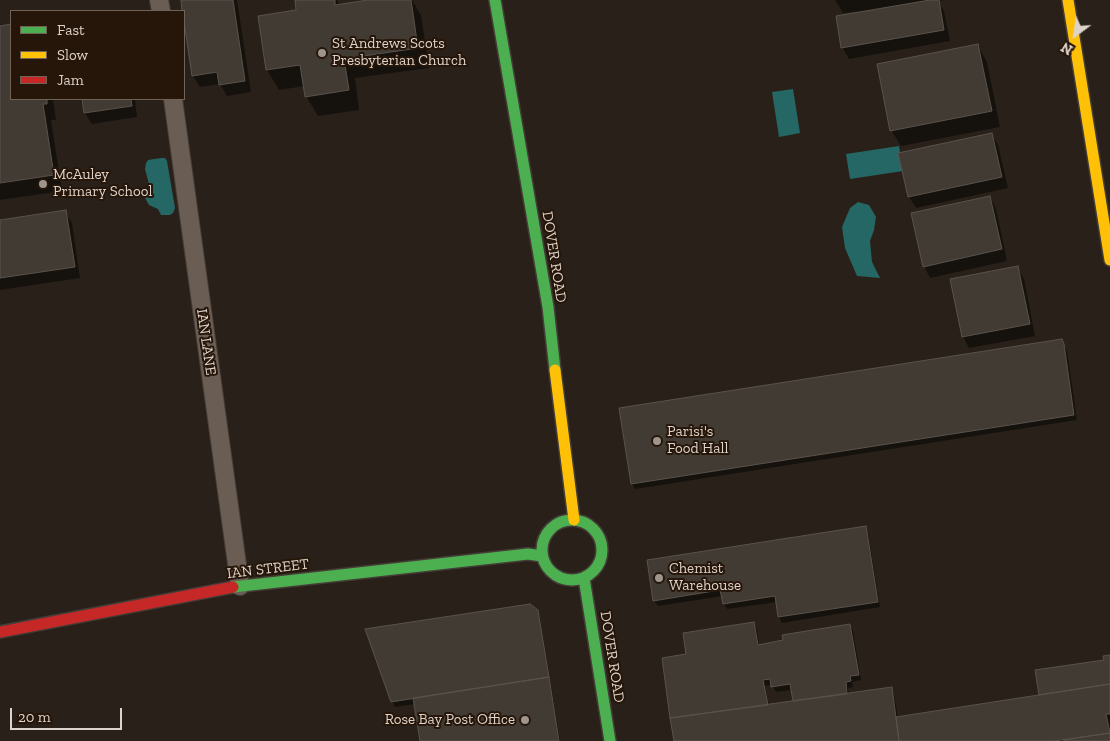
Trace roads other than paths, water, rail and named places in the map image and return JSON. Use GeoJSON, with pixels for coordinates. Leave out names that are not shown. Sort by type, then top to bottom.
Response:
{"type":"FeatureCollection","features":[{"type":"Feature","properties":{"kind":"street","name":"DOVER ROAD"},"geometry":{"type":"LineString","coordinates":[[495,0],[548,307],[574,520]]}},
{"type":"Feature","properties":{"kind":"street"},"geometry":{"type":"LineString","coordinates":[[1068,0],[1110,260]]}},
{"type":"Feature","properties":{"kind":"street"},"geometry":{"type":"LineString","coordinates":[[565,520],[582,521],[595,530],[602,546],[602,556],[598,565],[584,578],[574,580],[563,579],[553,574],[546,566],[542,556],[544,538],[549,530],[565,520]]}},
{"type":"Feature","properties":{"kind":"street","name":"IAN STREET"},"geometry":{"type":"LineString","coordinates":[[0,632],[240,586],[528,554],[542,556]]}},
{"type":"Feature","properties":{"kind":"street","name":"DOVER ROAD"},"geometry":{"type":"LineString","coordinates":[[584,578],[610,741]]}},
{"type":"Feature","properties":{"kind":"lane","name":"IAN LANE"},"geometry":{"type":"LineString","coordinates":[[173,100],[240,586]]}},
{"type":"Feature","properties":{"kind":"water"},"geometry":{"type":"Polygon","coordinates":[[[793,89],[800,133],[779,137],[772,92],[793,89]]]}},
{"type":"Feature","properties":{"kind":"water"},"geometry":{"type":"Polygon","coordinates":[[[899,146],[903,171],[850,179],[846,154],[899,146]]]}},
{"type":"Feature","properties":{"kind":"water"},"geometry":{"type":"Polygon","coordinates":[[[165,158],[167,161],[175,208],[170,215],[161,215],[158,209],[149,205],[145,198],[149,184],[145,169],[146,163],[148,160],[165,158]]]}},
{"type":"Feature","properties":{"kind":"water"},"geometry":{"type":"Polygon","coordinates":[[[858,202],[869,205],[876,217],[870,241],[872,262],[880,278],[857,276],[845,248],[842,227],[850,208],[858,202]]]}},
{"type":"Feature","properties":{"kind":"place","name":"St Andrews Scots Presbyterian Church"},"geometry":{"type":"Point","coordinates":[322,53]}},
{"type":"Feature","properties":{"kind":"place","name":"McAuley Primary School"},"geometry":{"type":"Point","coordinates":[43,184]}},
{"type":"Feature","properties":{"kind":"place","name":"Parisi's Food Hall"},"geometry":{"type":"Point","coordinates":[657,441]}},
{"type":"Feature","properties":{"kind":"place","name":"Chemist Warehouse"},"geometry":{"type":"Point","coordinates":[659,578]}},
{"type":"Feature","properties":{"kind":"place","name":"Rose Bay Post Office"},"geometry":{"type":"Point","coordinates":[525,720]}}]}
